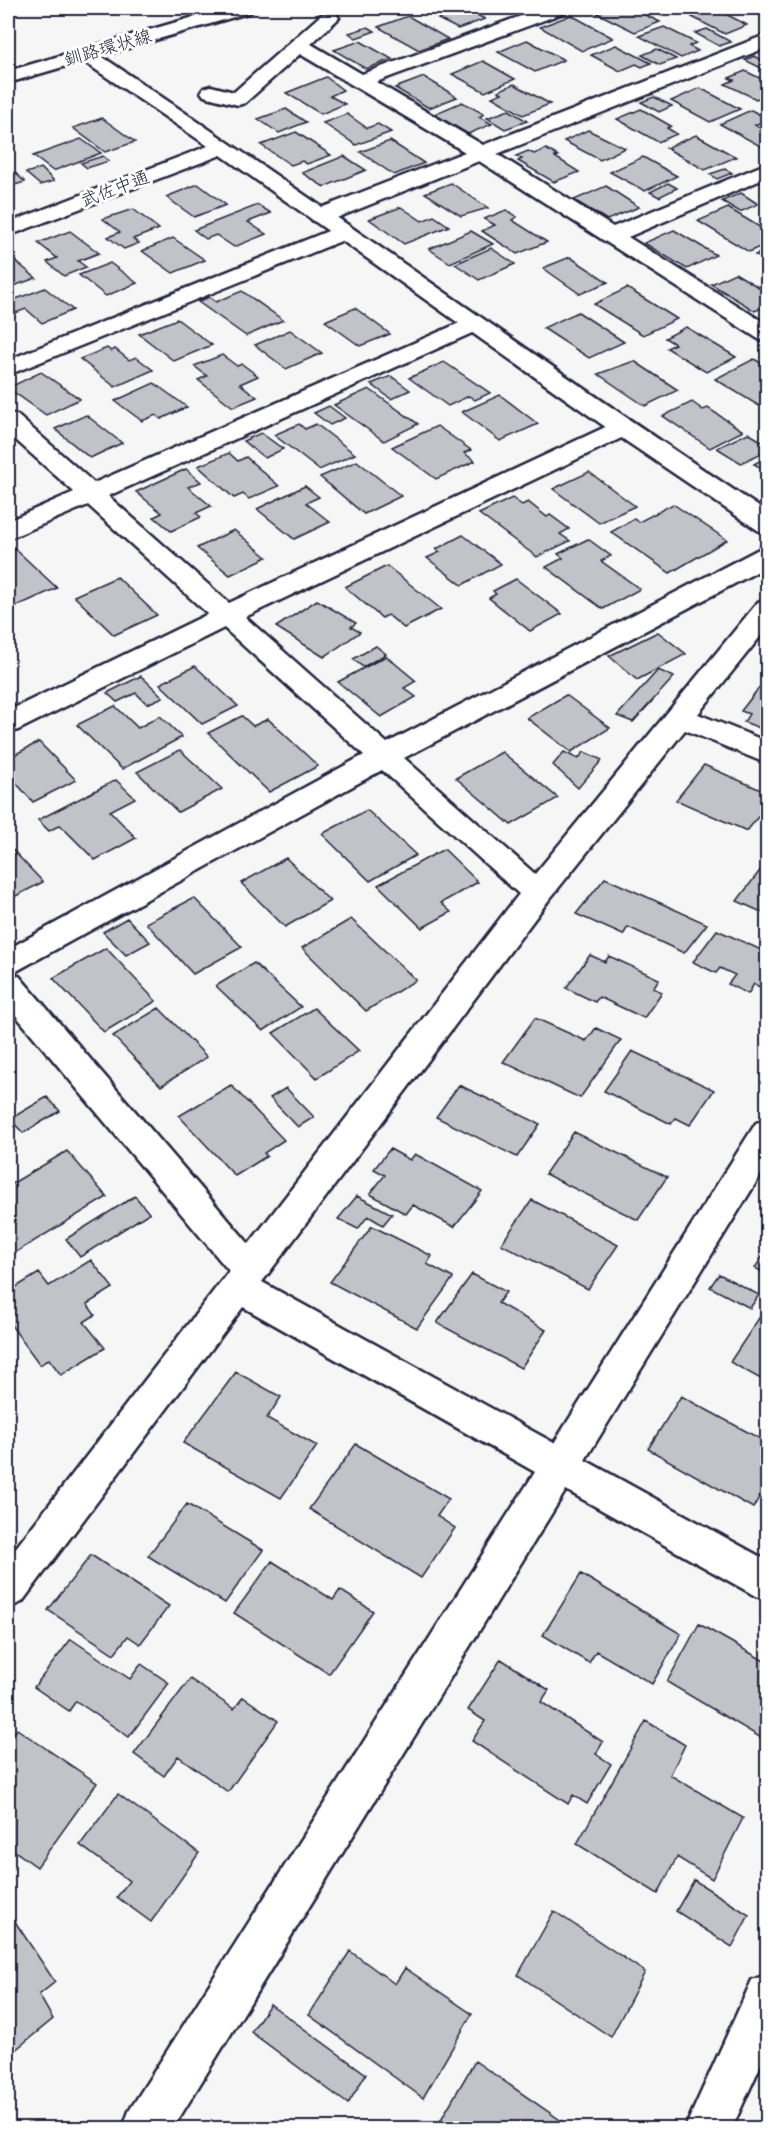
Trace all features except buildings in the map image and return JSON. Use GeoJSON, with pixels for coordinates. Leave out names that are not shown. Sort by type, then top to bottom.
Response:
{"type":"FeatureCollection","features":[{"type":"Feature","properties":{"kind":"street","name":"釧路環状線"},"geometry":{"type":"LineString","coordinates":[[8,76],[243,8]]}},
{"type":"Feature","properties":{"kind":"street"},"geometry":{"type":"LineString","coordinates":[[361,81],[559,8]]}},
{"type":"Feature","properties":{"kind":"street"},"geometry":{"type":"LineString","coordinates":[[211,92],[238,99],[301,46],[329,18]]}},
{"type":"Feature","properties":{"kind":"street"},"geometry":{"type":"LineString","coordinates":[[321,216],[768,40]]}},
{"type":"Feature","properties":{"kind":"street"},"geometry":{"type":"LineString","coordinates":[[301,46],[481,153],[766,332]]}},
{"type":"Feature","properties":{"kind":"street"},"geometry":{"type":"LineString","coordinates":[[87,54],[623,428],[768,525]]}},
{"type":"Feature","properties":{"kind":"street","name":"武佐中通"},"geometry":{"type":"LineString","coordinates":[[8,230],[222,148]]}},
{"type":"Feature","properties":{"kind":"street"},"geometry":{"type":"LineString","coordinates":[[611,236],[768,169]]}},
{"type":"Feature","properties":{"kind":"street"},"geometry":{"type":"LineString","coordinates":[[8,368],[343,232]]}},
{"type":"Feature","properties":{"kind":"street"},"geometry":{"type":"LineString","coordinates":[[8,531],[473,324]]}},
{"type":"Feature","properties":{"kind":"street"},"geometry":{"type":"LineString","coordinates":[[8,420],[537,893]]}},
{"type":"Feature","properties":{"kind":"street"},"geometry":{"type":"LineString","coordinates":[[8,723],[227,615],[623,428]]}},
{"type":"Feature","properties":{"kind":"street"},"geometry":{"type":"LineString","coordinates":[[8,963],[383,757],[768,555]]}},
{"type":"Feature","properties":{"kind":"street"},"geometry":{"type":"LineString","coordinates":[[8,1589],[537,893],[768,608]]}},
{"type":"Feature","properties":{"kind":"street"},"geometry":{"type":"LineString","coordinates":[[680,717],[768,754]]}},
{"type":"Feature","properties":{"kind":"street"},"geometry":{"type":"LineString","coordinates":[[8,985],[243,1278],[561,1465],[768,1582]]}},
{"type":"Feature","properties":{"kind":"street"},"geometry":{"type":"LineString","coordinates":[[146,2128],[768,1133]]}},
{"type":"Feature","properties":{"kind":"street"},"geometry":{"type":"LineString","coordinates":[[708,2128],[768,1996]]}}]}
